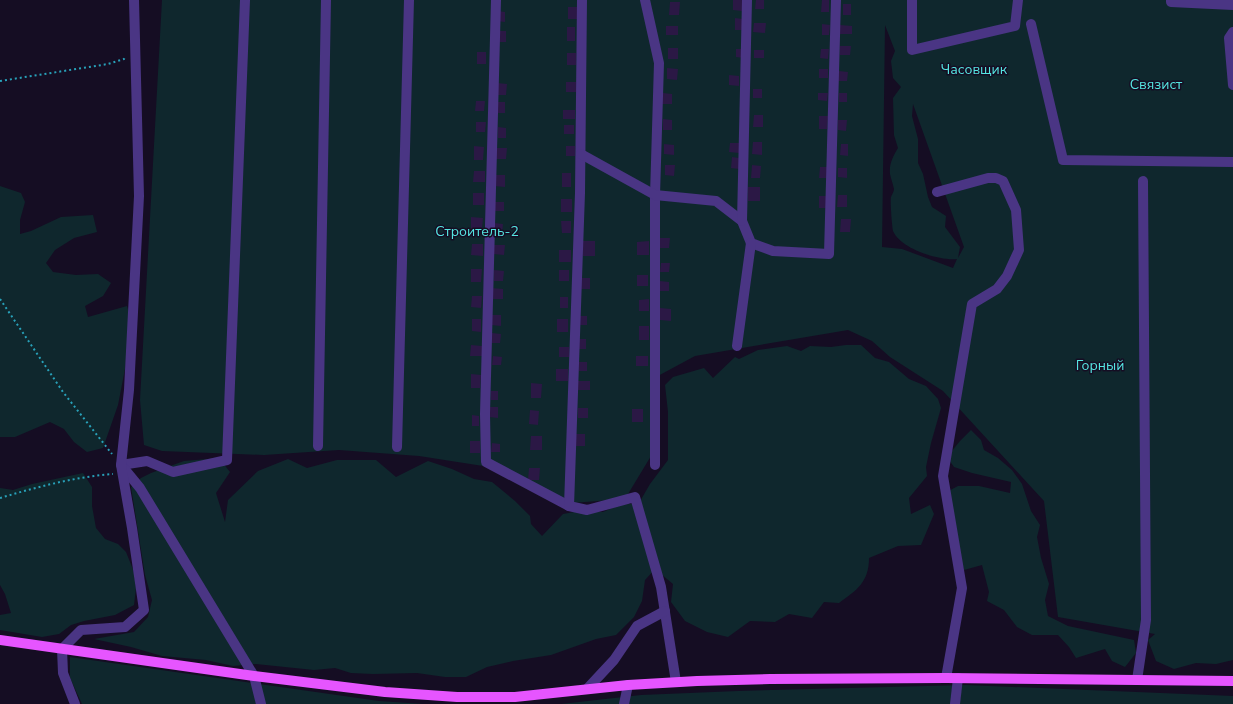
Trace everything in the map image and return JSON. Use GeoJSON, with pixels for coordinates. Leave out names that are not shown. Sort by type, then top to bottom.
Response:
{"type":"FeatureCollection","features":[{"type":"Feature","properties":{"kind":"main road"},"geometry":{"type":"LineString","coordinates":[[0,640],[254,676],[385,692],[457,697],[515,697],[628,685],[770,679],[958,678],[1233,681]]}},
{"type":"Feature","properties":{"kind":"street"},"geometry":{"type":"LineString","coordinates":[[75,704],[63,673],[62,649],[81,630],[125,627],[144,610],[122,469],[129,390],[139,196],[134,0]]}},
{"type":"Feature","properties":{"kind":"street"},"geometry":{"type":"LineString","coordinates":[[122,469],[147,461],[173,472],[227,460],[245,0]]}},
{"type":"Feature","properties":{"kind":"street"},"geometry":{"type":"LineString","coordinates":[[318,446],[326,0]]}},
{"type":"Feature","properties":{"kind":"street"},"geometry":{"type":"LineString","coordinates":[[397,447],[409,0]]}},
{"type":"Feature","properties":{"kind":"street"},"geometry":{"type":"LineString","coordinates":[[496,0],[485,414],[486,462],[570,506],[587,510],[635,497],[661,587],[676,682]]}},
{"type":"Feature","properties":{"kind":"street"},"geometry":{"type":"LineString","coordinates":[[570,506],[581,154],[582,0]]}},
{"type":"Feature","properties":{"kind":"street"},"geometry":{"type":"LineString","coordinates":[[645,0],[659,63],[655,195],[654,465]]}},
{"type":"Feature","properties":{"kind":"street"},"geometry":{"type":"LineString","coordinates":[[737,346],[751,243],[742,221],[747,0]]}},
{"type":"Feature","properties":{"kind":"street"},"geometry":{"type":"LineString","coordinates":[[751,243],[773,251],[829,254],[836,0]]}},
{"type":"Feature","properties":{"kind":"street"},"geometry":{"type":"LineString","coordinates":[[912,0],[912,50],[1015,26],[1018,0]]}},
{"type":"Feature","properties":{"kind":"street"},"geometry":{"type":"LineString","coordinates":[[1171,0],[1171,2],[1233,5]]}},
{"type":"Feature","properties":{"kind":"street"},"geometry":{"type":"LineString","coordinates":[[1030,24],[1064,160],[1233,162]]}},
{"type":"Feature","properties":{"kind":"street"},"geometry":{"type":"LineString","coordinates":[[1233,32],[1229,38],[1233,85]]}},
{"type":"Feature","properties":{"kind":"street"},"geometry":{"type":"LineString","coordinates":[[581,154],[655,195],[716,201],[742,221]]}},
{"type":"Feature","properties":{"kind":"street"},"geometry":{"type":"LineString","coordinates":[[937,192],[988,178],[996,178],[1003,181],[1016,210],[1019,250],[1007,276],[997,290],[972,304],[943,476],[962,588],[946,678]]}},
{"type":"Feature","properties":{"kind":"street"},"geometry":{"type":"LineString","coordinates":[[1137,680],[1146,620],[1143,181]]}},
{"type":"Feature","properties":{"kind":"street"},"geometry":{"type":"LineString","coordinates":[[122,469],[140,488],[254,676],[261,704]]}},
{"type":"Feature","properties":{"kind":"street"},"geometry":{"type":"LineString","coordinates":[[587,689],[614,660],[637,626],[665,611]]}},
{"type":"Feature","properties":{"kind":"street"},"geometry":{"type":"LineString","coordinates":[[955,704],[958,678]]}},
{"type":"Feature","properties":{"kind":"street"},"geometry":{"type":"LineString","coordinates":[[624,704],[628,685]]}},
{"type":"Feature","properties":{"kind":"path"},"geometry":{"type":"LineString","coordinates":[[0,81],[108,64],[124,59],[135,43]]}},
{"type":"Feature","properties":{"kind":"path"},"geometry":{"type":"LineString","coordinates":[[0,299],[63,392],[122,469],[94,476],[38,486],[0,498]]}},
{"type":"Feature","properties":{"kind":"green space","name":"Строитель-2"},"geometry":{"type":"Polygon","coordinates":[[[162,0],[1233,0],[1233,660],[1216,664],[1196,663],[1174,669],[1156,661],[1148,640],[1155,634],[1058,617],[1044,501],[943,391],[890,357],[872,341],[848,330],[695,356],[656,377],[654,451],[625,499],[558,504],[496,468],[419,456],[339,450],[264,455],[162,451],[144,445],[140,400],[162,0]],[[885,25],[882,247],[902,249],[953,268],[957,259],[941,258],[921,252],[904,243],[893,231],[891,197],[894,189],[890,174],[890,167],[894,154],[898,148],[894,135],[893,98],[901,87],[893,78],[891,61],[895,51],[885,25]],[[913,104],[912,116],[918,139],[918,163],[923,174],[928,197],[932,207],[946,216],[945,227],[960,247],[958,258],[964,247],[913,104]]]}},
{"type":"Feature","properties":{"kind":"green space"},"geometry":{"type":"Polygon","coordinates":[[[0,186],[21,193],[25,202],[20,220],[20,234],[31,231],[61,217],[93,215],[97,232],[74,238],[55,250],[46,263],[53,272],[76,275],[98,274],[111,283],[103,296],[85,306],[88,317],[127,306],[132,322],[118,405],[103,448],[87,452],[74,442],[64,429],[50,422],[15,437],[0,437],[0,186]]]}},
{"type":"Feature","properties":{"kind":"green space"},"geometry":{"type":"Polygon","coordinates":[[[861,345],[875,358],[889,362],[909,379],[926,386],[938,399],[941,408],[926,467],[927,476],[909,498],[911,514],[930,505],[934,514],[921,545],[898,546],[869,558],[867,573],[861,585],[839,603],[824,602],[812,618],[789,614],[775,622],[750,621],[728,637],[707,632],[685,621],[671,602],[673,584],[655,569],[645,580],[642,601],[634,617],[616,635],[596,639],[551,655],[487,667],[466,677],[445,677],[417,673],[351,673],[335,668],[314,670],[256,664],[233,666],[206,660],[162,656],[131,647],[94,639],[134,632],[148,617],[152,600],[145,575],[131,487],[141,478],[151,473],[184,461],[219,458],[230,472],[216,493],[225,522],[228,500],[258,471],[288,459],[307,468],[337,460],[376,460],[396,477],[428,461],[452,469],[474,479],[492,482],[530,516],[531,524],[542,536],[563,514],[574,512],[603,512],[619,505],[639,503],[650,484],[668,460],[668,412],[665,385],[673,377],[704,368],[713,378],[735,357],[739,359],[758,350],[787,346],[801,351],[810,346],[831,347],[861,345]]]}},
{"type":"Feature","properties":{"kind":"green space"},"geometry":{"type":"Polygon","coordinates":[[[971,430],[981,440],[984,450],[998,458],[1012,470],[1022,484],[1031,511],[1040,525],[1037,537],[1041,558],[1049,584],[1045,600],[1048,616],[1068,626],[1134,640],[1136,653],[1125,667],[1112,661],[1105,649],[1076,658],[1069,647],[1058,635],[1032,635],[1017,627],[1004,610],[987,601],[989,592],[982,565],[964,570],[943,494],[958,486],[979,486],[1010,493],[1011,482],[972,473],[954,467],[947,457],[971,430]]]}},
{"type":"Feature","properties":{"kind":"green space"},"geometry":{"type":"Polygon","coordinates":[[[83,473],[92,487],[92,506],[96,528],[105,539],[118,544],[126,552],[134,572],[136,588],[134,605],[115,615],[71,625],[59,634],[42,637],[0,630],[0,615],[11,613],[5,594],[0,585],[0,488],[13,490],[32,484],[83,473]]]}},
{"type":"Feature","properties":{"kind":"green space"},"geometry":{"type":"Polygon","coordinates":[[[70,657],[379,701],[424,704],[82,704],[70,678],[70,657]]]}},
{"type":"Feature","properties":{"kind":"green space"},"geometry":{"type":"Polygon","coordinates":[[[966,685],[1233,696],[1233,704],[561,704],[641,695],[966,685]]]}},
{"type":"Feature","properties":{"kind":"building"},"geometry":{"type":"Polygon","coordinates":[[[733,0],[743,0],[742,11],[733,10],[733,0]]]}},
{"type":"Feature","properties":{"kind":"building"},"geometry":{"type":"Polygon","coordinates":[[[756,0],[764,0],[764,9],[755,9],[756,0]]]}},
{"type":"Feature","properties":{"kind":"building"},"geometry":{"type":"Polygon","coordinates":[[[822,0],[829,0],[829,12],[821,12],[822,0]]]}},
{"type":"Feature","properties":{"kind":"building"},"geometry":{"type":"Polygon","coordinates":[[[670,2],[680,2],[679,15],[669,15],[670,2]]]}},
{"type":"Feature","properties":{"kind":"building"},"geometry":{"type":"Polygon","coordinates":[[[843,4],[851,4],[851,15],[843,15],[843,4]]]}},
{"type":"Feature","properties":{"kind":"building"},"geometry":{"type":"Polygon","coordinates":[[[568,7],[578,7],[578,19],[568,19],[568,7]]]}},
{"type":"Feature","properties":{"kind":"building"},"geometry":{"type":"Polygon","coordinates":[[[497,11],[505,12],[505,22],[496,21],[497,11]]]}},
{"type":"Feature","properties":{"kind":"building"},"geometry":{"type":"Polygon","coordinates":[[[735,18],[743,19],[742,30],[735,30],[735,18]]]}},
{"type":"Feature","properties":{"kind":"building"},"geometry":{"type":"Polygon","coordinates":[[[754,23],[766,23],[765,33],[753,32],[754,23]]]}},
{"type":"Feature","properties":{"kind":"building"},"geometry":{"type":"Polygon","coordinates":[[[822,24],[830,25],[829,35],[822,35],[822,24]]]}},
{"type":"Feature","properties":{"kind":"building"},"geometry":{"type":"Polygon","coordinates":[[[840,25],[852,26],[852,34],[840,34],[840,25]]]}},
{"type":"Feature","properties":{"kind":"building"},"geometry":{"type":"Polygon","coordinates":[[[666,26],[678,26],[678,35],[666,35],[666,26]]]}},
{"type":"Feature","properties":{"kind":"building"},"geometry":{"type":"Polygon","coordinates":[[[567,27],[575,27],[575,41],[567,41],[567,27]]]}},
{"type":"Feature","properties":{"kind":"building"},"geometry":{"type":"Polygon","coordinates":[[[497,31],[506,31],[506,42],[496,42],[497,31]]]}},
{"type":"Feature","properties":{"kind":"building"},"geometry":{"type":"Polygon","coordinates":[[[840,46],[851,46],[850,55],[840,55],[840,46]]]}},
{"type":"Feature","properties":{"kind":"building"},"geometry":{"type":"Polygon","coordinates":[[[668,48],[678,48],[678,59],[668,59],[668,48]]]}},
{"type":"Feature","properties":{"kind":"building"},"geometry":{"type":"Polygon","coordinates":[[[736,49],[745,49],[744,58],[736,57],[736,49]]]}},
{"type":"Feature","properties":{"kind":"building"},"geometry":{"type":"Polygon","coordinates":[[[821,49],[829,49],[828,59],[820,58],[821,49]]]}},
{"type":"Feature","properties":{"kind":"building"},"geometry":{"type":"Polygon","coordinates":[[[754,50],[764,50],[764,58],[754,58],[754,50]]]}},
{"type":"Feature","properties":{"kind":"building"},"geometry":{"type":"Polygon","coordinates":[[[477,52],[486,52],[486,64],[477,64],[477,52]]]}},
{"type":"Feature","properties":{"kind":"building"},"geometry":{"type":"Polygon","coordinates":[[[567,53],[576,53],[576,65],[567,65],[567,53]]]}},
{"type":"Feature","properties":{"kind":"building"},"geometry":{"type":"Polygon","coordinates":[[[667,68],[678,69],[677,80],[667,79],[667,68]]]}},
{"type":"Feature","properties":{"kind":"building"},"geometry":{"type":"Polygon","coordinates":[[[819,69],[828,69],[828,78],[819,78],[819,69]]]}},
{"type":"Feature","properties":{"kind":"building"},"geometry":{"type":"Polygon","coordinates":[[[839,71],[848,72],[847,81],[838,81],[839,71]]]}},
{"type":"Feature","properties":{"kind":"building"},"geometry":{"type":"Polygon","coordinates":[[[729,75],[739,76],[739,86],[729,85],[729,75]]]}},
{"type":"Feature","properties":{"kind":"building"},"geometry":{"type":"Polygon","coordinates":[[[566,82],[576,82],[576,92],[566,92],[566,82]]]}},
{"type":"Feature","properties":{"kind":"building"},"geometry":{"type":"Polygon","coordinates":[[[497,83],[507,84],[506,95],[497,95],[497,83]]]}},
{"type":"Feature","properties":{"kind":"building"},"geometry":{"type":"Polygon","coordinates":[[[753,89],[762,89],[762,98],[753,98],[753,89]]]}},
{"type":"Feature","properties":{"kind":"building"},"geometry":{"type":"Polygon","coordinates":[[[663,93],[672,94],[672,104],[662,104],[663,93]]]}},
{"type":"Feature","properties":{"kind":"building"},"geometry":{"type":"Polygon","coordinates":[[[818,93],[828,93],[827,101],[818,100],[818,93]]]}},
{"type":"Feature","properties":{"kind":"building"},"geometry":{"type":"Polygon","coordinates":[[[839,93],[847,93],[847,102],[839,102],[839,93]]]}},
{"type":"Feature","properties":{"kind":"building"},"geometry":{"type":"Polygon","coordinates":[[[476,101],[485,101],[484,111],[475,111],[476,101]]]}},
{"type":"Feature","properties":{"kind":"building"},"geometry":{"type":"Polygon","coordinates":[[[496,102],[505,102],[505,113],[495,113],[496,102]]]}},
{"type":"Feature","properties":{"kind":"building"},"geometry":{"type":"Polygon","coordinates":[[[563,110],[575,110],[575,119],[563,119],[563,110]]]}},
{"type":"Feature","properties":{"kind":"building"},"geometry":{"type":"Polygon","coordinates":[[[754,115],[763,115],[763,127],[753,127],[754,115]]]}},
{"type":"Feature","properties":{"kind":"building"},"geometry":{"type":"Polygon","coordinates":[[[819,116],[828,116],[827,129],[819,129],[819,116]]]}},
{"type":"Feature","properties":{"kind":"building"},"geometry":{"type":"Polygon","coordinates":[[[663,119],[672,120],[672,130],[663,130],[663,119]]]}},
{"type":"Feature","properties":{"kind":"building"},"geometry":{"type":"Polygon","coordinates":[[[838,120],[847,120],[846,131],[838,130],[838,120]]]}},
{"type":"Feature","properties":{"kind":"building"},"geometry":{"type":"Polygon","coordinates":[[[476,122],[486,122],[485,132],[476,132],[476,122]]]}},
{"type":"Feature","properties":{"kind":"building"},"geometry":{"type":"Polygon","coordinates":[[[564,125],[574,125],[574,134],[564,134],[564,125]]]}},
{"type":"Feature","properties":{"kind":"building"},"geometry":{"type":"Polygon","coordinates":[[[498,127],[506,128],[506,138],[498,138],[498,127]]]}},
{"type":"Feature","properties":{"kind":"building"},"geometry":{"type":"Polygon","coordinates":[[[753,142],[762,142],[762,155],[752,154],[753,142]]]}},
{"type":"Feature","properties":{"kind":"building"},"geometry":{"type":"Polygon","coordinates":[[[730,143],[739,143],[739,153],[729,152],[730,143]]]}},
{"type":"Feature","properties":{"kind":"building"},"geometry":{"type":"Polygon","coordinates":[[[664,144],[674,145],[674,155],[664,154],[664,144]]]}},
{"type":"Feature","properties":{"kind":"building"},"geometry":{"type":"Polygon","coordinates":[[[841,144],[848,144],[848,156],[840,155],[841,144]]]}},
{"type":"Feature","properties":{"kind":"building"},"geometry":{"type":"Polygon","coordinates":[[[474,146],[484,147],[483,160],[474,160],[474,146]]]}},
{"type":"Feature","properties":{"kind":"building"},"geometry":{"type":"Polygon","coordinates":[[[566,146],[575,146],[575,156],[566,156],[566,146]]]}},
{"type":"Feature","properties":{"kind":"building"},"geometry":{"type":"Polygon","coordinates":[[[496,148],[507,148],[506,159],[496,159],[496,148]]]}},
{"type":"Feature","properties":{"kind":"building"},"geometry":{"type":"Polygon","coordinates":[[[732,157],[739,158],[739,169],[731,168],[732,157]]]}},
{"type":"Feature","properties":{"kind":"building"},"geometry":{"type":"Polygon","coordinates":[[[665,165],[675,165],[674,176],[665,175],[665,165]]]}},
{"type":"Feature","properties":{"kind":"building"},"geometry":{"type":"Polygon","coordinates":[[[752,165],[761,166],[760,178],[751,178],[752,165]]]}},
{"type":"Feature","properties":{"kind":"building"},"geometry":{"type":"Polygon","coordinates":[[[820,167],[828,167],[827,178],[819,178],[820,167]]]}},
{"type":"Feature","properties":{"kind":"building"},"geometry":{"type":"Polygon","coordinates":[[[838,168],[847,168],[847,178],[838,177],[838,168]]]}},
{"type":"Feature","properties":{"kind":"building"},"geometry":{"type":"Polygon","coordinates":[[[474,171],[485,171],[485,182],[473,182],[474,171]]]}},
{"type":"Feature","properties":{"kind":"building"},"geometry":{"type":"Polygon","coordinates":[[[562,173],[571,173],[571,187],[562,187],[562,173]]]}},
{"type":"Feature","properties":{"kind":"building"},"geometry":{"type":"Polygon","coordinates":[[[495,175],[505,175],[505,187],[494,186],[495,175]]]}},
{"type":"Feature","properties":{"kind":"building"},"geometry":{"type":"Polygon","coordinates":[[[748,187],[760,187],[760,201],[748,201],[748,187]]]}},
{"type":"Feature","properties":{"kind":"building"},"geometry":{"type":"Polygon","coordinates":[[[473,193],[484,193],[484,205],[473,205],[473,193]]]}},
{"type":"Feature","properties":{"kind":"building"},"geometry":{"type":"Polygon","coordinates":[[[838,195],[847,195],[847,207],[837,207],[838,195]]]}},
{"type":"Feature","properties":{"kind":"building"},"geometry":{"type":"Polygon","coordinates":[[[819,196],[827,196],[827,208],[819,208],[819,196]]]}},
{"type":"Feature","properties":{"kind":"building"},"geometry":{"type":"Polygon","coordinates":[[[561,199],[572,199],[572,212],[561,212],[561,199]]]}},
{"type":"Feature","properties":{"kind":"building"},"geometry":{"type":"Polygon","coordinates":[[[495,202],[504,202],[504,211],[495,211],[495,202]]]}},
{"type":"Feature","properties":{"kind":"building"},"geometry":{"type":"Polygon","coordinates":[[[471,217],[483,218],[482,229],[471,229],[471,217]]]}},
{"type":"Feature","properties":{"kind":"building"},"geometry":{"type":"Polygon","coordinates":[[[841,219],[851,219],[850,232],[840,232],[841,219]]]}},
{"type":"Feature","properties":{"kind":"building"},"geometry":{"type":"Polygon","coordinates":[[[561,221],[571,221],[571,233],[562,233],[561,221]]]}},
{"type":"Feature","properties":{"kind":"building"},"geometry":{"type":"Polygon","coordinates":[[[494,223],[503,224],[502,234],[494,234],[494,223]]]}},
{"type":"Feature","properties":{"kind":"building"},"geometry":{"type":"Polygon","coordinates":[[[660,238],[670,238],[669,248],[659,248],[660,238]]]}},
{"type":"Feature","properties":{"kind":"building"},"geometry":{"type":"Polygon","coordinates":[[[583,241],[595,241],[595,256],[583,256],[583,241]]]}},
{"type":"Feature","properties":{"kind":"building"},"geometry":{"type":"Polygon","coordinates":[[[649,241],[649,255],[637,255],[637,242],[649,241]]]}},
{"type":"Feature","properties":{"kind":"building"},"geometry":{"type":"Polygon","coordinates":[[[472,244],[483,244],[483,256],[471,255],[472,244]]]}},
{"type":"Feature","properties":{"kind":"building"},"geometry":{"type":"Polygon","coordinates":[[[493,245],[505,245],[504,255],[493,254],[493,245]]]}},
{"type":"Feature","properties":{"kind":"building"},"geometry":{"type":"Polygon","coordinates":[[[559,250],[571,250],[571,262],[559,262],[559,250]]]}},
{"type":"Feature","properties":{"kind":"building"},"geometry":{"type":"Polygon","coordinates":[[[661,263],[670,263],[669,272],[660,272],[661,263]]]}},
{"type":"Feature","properties":{"kind":"building"},"geometry":{"type":"Polygon","coordinates":[[[471,269],[482,269],[481,282],[471,282],[471,269]]]}},
{"type":"Feature","properties":{"kind":"building"},"geometry":{"type":"Polygon","coordinates":[[[494,270],[504,271],[503,281],[494,281],[494,270]]]}},
{"type":"Feature","properties":{"kind":"building"},"geometry":{"type":"Polygon","coordinates":[[[559,270],[569,270],[569,281],[559,281],[559,270]]]}},
{"type":"Feature","properties":{"kind":"building"},"geometry":{"type":"Polygon","coordinates":[[[637,275],[648,275],[648,286],[637,286],[637,275]]]}},
{"type":"Feature","properties":{"kind":"building"},"geometry":{"type":"Polygon","coordinates":[[[581,278],[590,278],[590,289],[581,289],[581,278]]]}},
{"type":"Feature","properties":{"kind":"building"},"geometry":{"type":"Polygon","coordinates":[[[660,281],[669,282],[669,291],[660,291],[660,281]]]}},
{"type":"Feature","properties":{"kind":"building"},"geometry":{"type":"Polygon","coordinates":[[[491,288],[503,289],[503,299],[491,299],[491,288]]]}},
{"type":"Feature","properties":{"kind":"building"},"geometry":{"type":"Polygon","coordinates":[[[472,296],[482,296],[481,308],[471,307],[472,296]]]}},
{"type":"Feature","properties":{"kind":"building"},"geometry":{"type":"Polygon","coordinates":[[[560,297],[568,297],[568,308],[560,308],[560,297]]]}},
{"type":"Feature","properties":{"kind":"building"},"geometry":{"type":"Polygon","coordinates":[[[649,299],[649,311],[639,311],[639,300],[649,299]]]}},
{"type":"Feature","properties":{"kind":"building"},"geometry":{"type":"Polygon","coordinates":[[[660,308],[671,309],[671,321],[660,320],[660,308]]]}},
{"type":"Feature","properties":{"kind":"building"},"geometry":{"type":"Polygon","coordinates":[[[491,315],[501,315],[501,326],[491,325],[491,315]]]}},
{"type":"Feature","properties":{"kind":"building"},"geometry":{"type":"Polygon","coordinates":[[[579,316],[587,316],[587,325],[579,325],[579,316]]]}},
{"type":"Feature","properties":{"kind":"building"},"geometry":{"type":"Polygon","coordinates":[[[472,319],[481,319],[481,332],[472,331],[472,319]]]}},
{"type":"Feature","properties":{"kind":"building"},"geometry":{"type":"Polygon","coordinates":[[[557,319],[568,319],[568,332],[557,332],[557,319]]]}},
{"type":"Feature","properties":{"kind":"building"},"geometry":{"type":"Polygon","coordinates":[[[639,326],[649,326],[649,340],[639,340],[639,326]]]}},
{"type":"Feature","properties":{"kind":"building"},"geometry":{"type":"Polygon","coordinates":[[[492,333],[501,334],[500,343],[492,343],[492,333]]]}},
{"type":"Feature","properties":{"kind":"building"},"geometry":{"type":"Polygon","coordinates":[[[579,339],[586,339],[586,349],[579,349],[579,339]]]}},
{"type":"Feature","properties":{"kind":"building"},"geometry":{"type":"Polygon","coordinates":[[[471,345],[482,346],[482,356],[470,356],[471,345]]]}},
{"type":"Feature","properties":{"kind":"building"},"geometry":{"type":"Polygon","coordinates":[[[559,347],[569,347],[569,357],[559,357],[559,347]]]}},
{"type":"Feature","properties":{"kind":"building"},"geometry":{"type":"Polygon","coordinates":[[[493,356],[502,357],[501,365],[492,365],[493,356]]]}},
{"type":"Feature","properties":{"kind":"building"},"geometry":{"type":"Polygon","coordinates":[[[636,356],[648,356],[648,366],[636,366],[636,356]]]}},
{"type":"Feature","properties":{"kind":"building"},"geometry":{"type":"Polygon","coordinates":[[[579,362],[587,362],[587,371],[579,371],[579,362]]]}},
{"type":"Feature","properties":{"kind":"building"},"geometry":{"type":"Polygon","coordinates":[[[556,369],[568,369],[568,381],[556,381],[556,369]]]}},
{"type":"Feature","properties":{"kind":"building"},"geometry":{"type":"Polygon","coordinates":[[[471,374],[481,375],[480,388],[471,388],[471,374]]]}},
{"type":"Feature","properties":{"kind":"building"},"geometry":{"type":"Polygon","coordinates":[[[577,381],[590,381],[590,390],[577,390],[577,381]]]}},
{"type":"Feature","properties":{"kind":"building"},"geometry":{"type":"Polygon","coordinates":[[[531,383],[542,384],[541,398],[531,398],[531,383]]]}},
{"type":"Feature","properties":{"kind":"building"},"geometry":{"type":"Polygon","coordinates":[[[491,391],[498,391],[498,400],[491,400],[491,391]]]}},
{"type":"Feature","properties":{"kind":"building"},"geometry":{"type":"Polygon","coordinates":[[[490,407],[498,407],[498,418],[489,417],[490,407]]]}},
{"type":"Feature","properties":{"kind":"building"},"geometry":{"type":"Polygon","coordinates":[[[578,408],[588,408],[588,418],[578,418],[578,408]]]}},
{"type":"Feature","properties":{"kind":"building"},"geometry":{"type":"Polygon","coordinates":[[[632,409],[643,409],[643,422],[632,422],[632,409]]]}},
{"type":"Feature","properties":{"kind":"building"},"geometry":{"type":"Polygon","coordinates":[[[530,410],[539,411],[538,425],[529,424],[530,410]]]}},
{"type":"Feature","properties":{"kind":"building"},"geometry":{"type":"Polygon","coordinates":[[[472,415],[479,416],[479,426],[472,426],[472,415]]]}},
{"type":"Feature","properties":{"kind":"building"},"geometry":{"type":"Polygon","coordinates":[[[576,434],[585,434],[585,446],[576,446],[576,434]]]}},
{"type":"Feature","properties":{"kind":"building"},"geometry":{"type":"Polygon","coordinates":[[[531,436],[542,436],[542,450],[530,450],[531,436]]]}},
{"type":"Feature","properties":{"kind":"building"},"geometry":{"type":"Polygon","coordinates":[[[470,441],[480,441],[480,453],[470,453],[470,441]]]}},
{"type":"Feature","properties":{"kind":"building"},"geometry":{"type":"Polygon","coordinates":[[[492,443],[500,444],[500,452],[491,452],[492,443]]]}},
{"type":"Feature","properties":{"kind":"building"},"geometry":{"type":"Polygon","coordinates":[[[529,468],[540,468],[539,480],[528,480],[529,468]]]}},
{"type":"Feature","properties":{"kind":"park label","name":"Часовщик"},"geometry":{"type":"Point","coordinates":[974,69]}},
{"type":"Feature","properties":{"kind":"park label","name":"Связист"},"geometry":{"type":"Point","coordinates":[1156,84]}},
{"type":"Feature","properties":{"kind":"park label","name":"Горный"},"geometry":{"type":"Point","coordinates":[1100,365]}}]}
